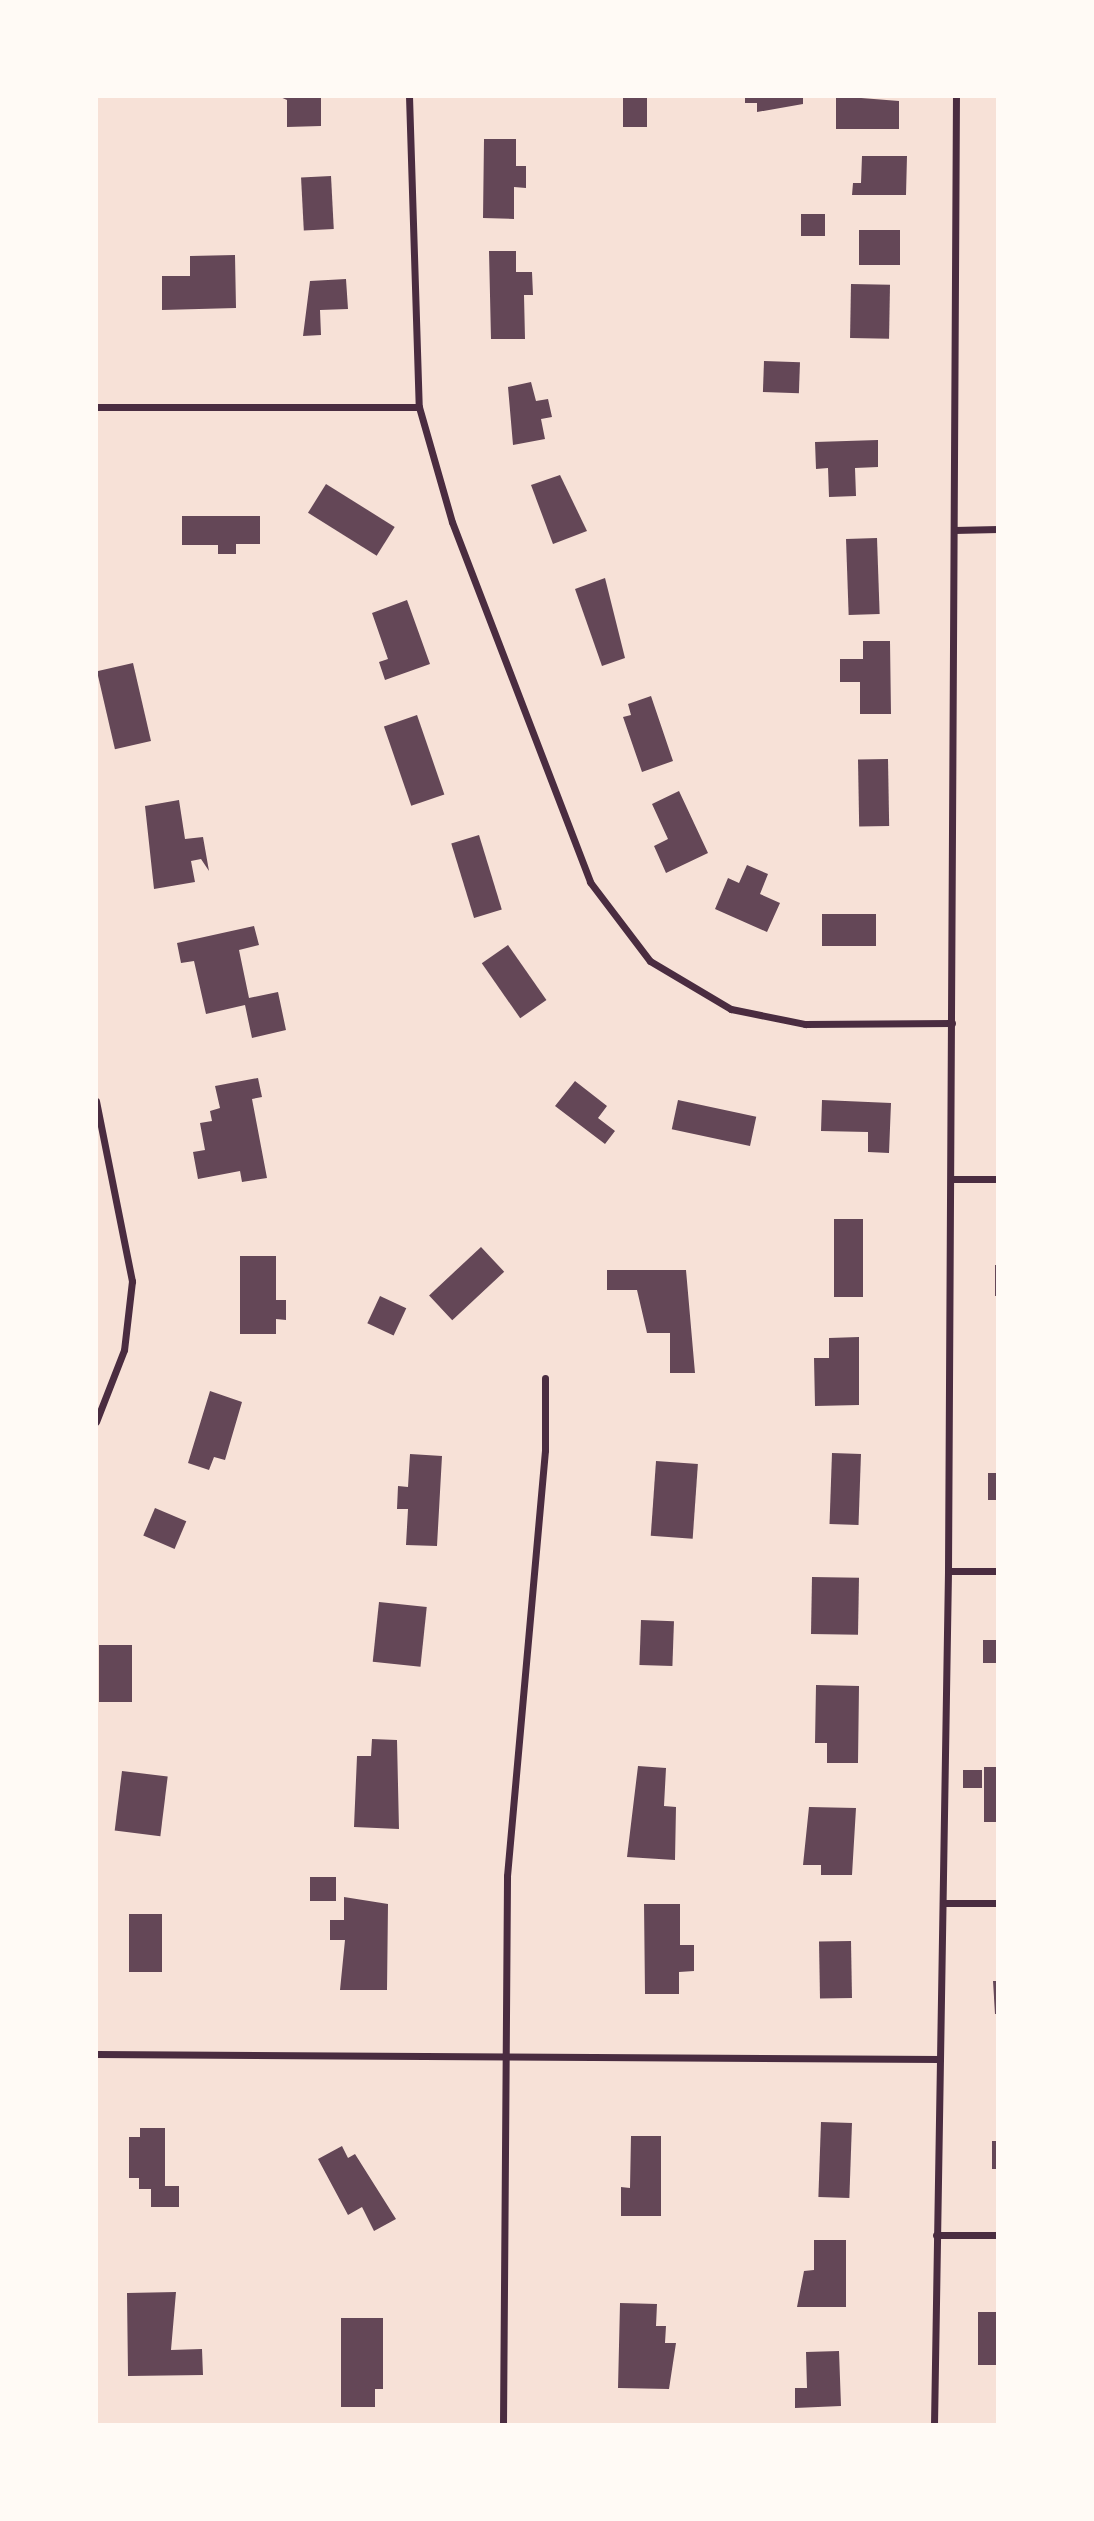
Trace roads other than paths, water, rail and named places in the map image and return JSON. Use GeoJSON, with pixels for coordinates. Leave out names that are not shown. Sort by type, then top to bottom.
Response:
{"type":"FeatureCollection","features":[{"type":"Feature","properties":{"kind":"street"},"geometry":{"type":"LineString","coordinates":[[409,96],[419,407],[452,522],[579,857],[633,943],[694,992],[752,1015],[805,1024],[952,1023]]}},
{"type":"Feature","properties":{"kind":"street"},"geometry":{"type":"LineString","coordinates":[[934,2425],[948,1572],[956,96]]}},
{"type":"Feature","properties":{"kind":"street"},"geometry":{"type":"LineString","coordinates":[[96,407],[419,407]]}},
{"type":"Feature","properties":{"kind":"street"},"geometry":{"type":"LineString","coordinates":[[954,530],[998,529]]}},
{"type":"Feature","properties":{"kind":"street"},"geometry":{"type":"LineString","coordinates":[[96,1101],[132,1281],[124,1350],[96,1422]]}},
{"type":"Feature","properties":{"kind":"street"},"geometry":{"type":"LineString","coordinates":[[951,1179],[998,1179]]}},
{"type":"Feature","properties":{"kind":"street"},"geometry":{"type":"LineString","coordinates":[[503,2425],[507,1876],[545,1450],[545,1378]]}},
{"type":"Feature","properties":{"kind":"street"},"geometry":{"type":"LineString","coordinates":[[948,1572],[998,1571]]}},
{"type":"Feature","properties":{"kind":"street"},"geometry":{"type":"LineString","coordinates":[[943,1903],[998,1903]]}},
{"type":"Feature","properties":{"kind":"street"},"geometry":{"type":"LineString","coordinates":[[96,2054],[940,2059]]}},
{"type":"Feature","properties":{"kind":"street"},"geometry":{"type":"LineString","coordinates":[[936,2235],[998,2235]]}}]}
